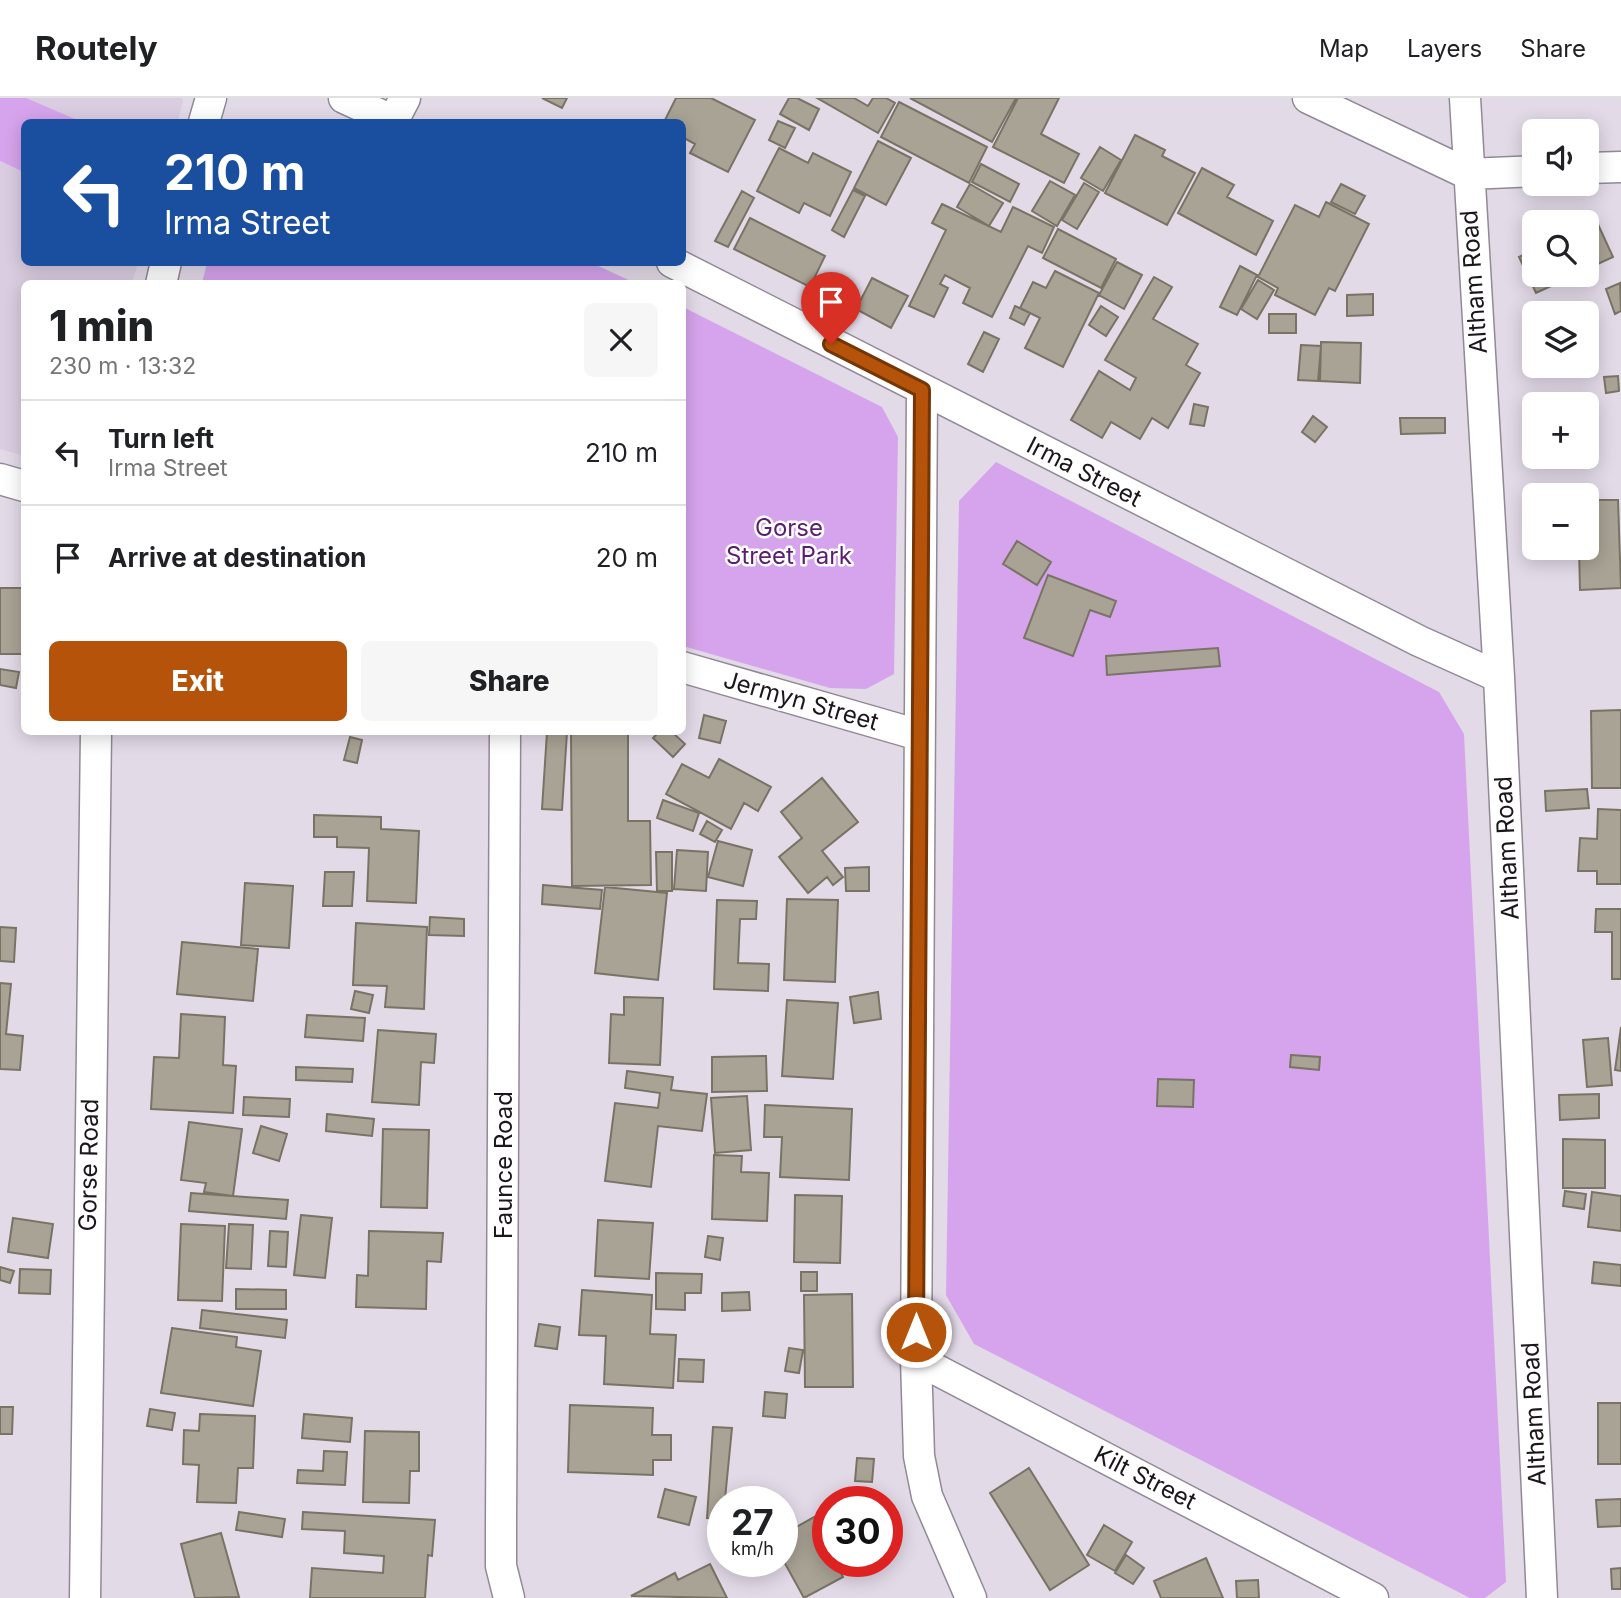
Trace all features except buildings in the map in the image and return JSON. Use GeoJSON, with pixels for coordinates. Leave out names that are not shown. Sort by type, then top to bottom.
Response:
{"type":"FeatureCollection","features":[{"type":"Feature","properties":{"kind":"street"},"geometry":{"type":"LineString","coordinates":[[205,119],[211,98]]}},
{"type":"Feature","properties":{"kind":"street"},"geometry":{"type":"LineString","coordinates":[[344,98],[398,114]]}},
{"type":"Feature","properties":{"kind":"street"},"geometry":{"type":"LineString","coordinates":[[1308,98],[1468,174],[1522,172]]}},
{"type":"Feature","properties":{"kind":"street","name":"Altham Road"},"geometry":{"type":"LineString","coordinates":[[1465,98],[1499,677],[1542,1598]]}},
{"type":"Feature","properties":{"kind":"street"},"geometry":{"type":"LineString","coordinates":[[1599,168],[1621,167]]}},
{"type":"Feature","properties":{"kind":"street","name":"Irma Street"},"geometry":{"type":"LineString","coordinates":[[680,266],[1419,641],[1499,677]]}},
{"type":"Feature","properties":{"kind":"street"},"geometry":{"type":"LineString","coordinates":[[922,390],[916,1359],[919,1456],[927,1496],[971,1598]]}},
{"type":"Feature","properties":{"kind":"street"},"geometry":{"type":"LineString","coordinates":[[0,479],[21,485]]}},
{"type":"Feature","properties":{"kind":"street","name":"Jermyn Street"},"geometry":{"type":"LineString","coordinates":[[686,668],[919,736]]}},
{"type":"Feature","properties":{"kind":"street","name":"Gorse Road"},"geometry":{"type":"LineString","coordinates":[[85,1598],[96,735]]}},
{"type":"Feature","properties":{"kind":"street","name":"Faunce Road"},"geometry":{"type":"LineString","coordinates":[[505,735],[500,1526],[501,1566],[509,1598]]}},
{"type":"Feature","properties":{"kind":"street","name":"Kilt Street"},"geometry":{"type":"LineString","coordinates":[[916,1359],[1373,1598]]}},
{"type":"Feature","properties":{"kind":"shaded area"},"geometry":{"type":"Polygon","coordinates":[[[0,98],[182,98],[178,119],[21,119],[21,266],[137,266],[133,280],[21,280],[21,455],[0,449],[0,98]]]}},
{"type":"Feature","properties":{"kind":"green space"},"geometry":{"type":"Polygon","coordinates":[[[0,98],[26,98],[75,119],[21,119],[21,171],[0,161],[0,98]]]}},
{"type":"Feature","properties":{"kind":"green space"},"geometry":{"type":"Polygon","coordinates":[[[206,266],[598,266],[629,280],[203,280],[206,266]]]}},
{"type":"Feature","properties":{"kind":"green space","name":"Gorse Street Park"},"geometry":{"type":"Polygon","coordinates":[[[686,309],[882,407],[898,437],[894,674],[866,689],[830,688],[686,647],[686,309]]]}},
{"type":"Feature","properties":{"kind":"green space"},"geometry":{"type":"Polygon","coordinates":[[[996,462],[1439,692],[1464,734],[1506,1582],[1485,1598],[1470,1598],[974,1344],[946,1295],[959,501],[996,462]]]}},
{"type":"Feature","properties":{"kind":"route"},"geometry":{"type":"LineString","coordinates":[[831,344],[922,390],[916,1332]]}}]}
